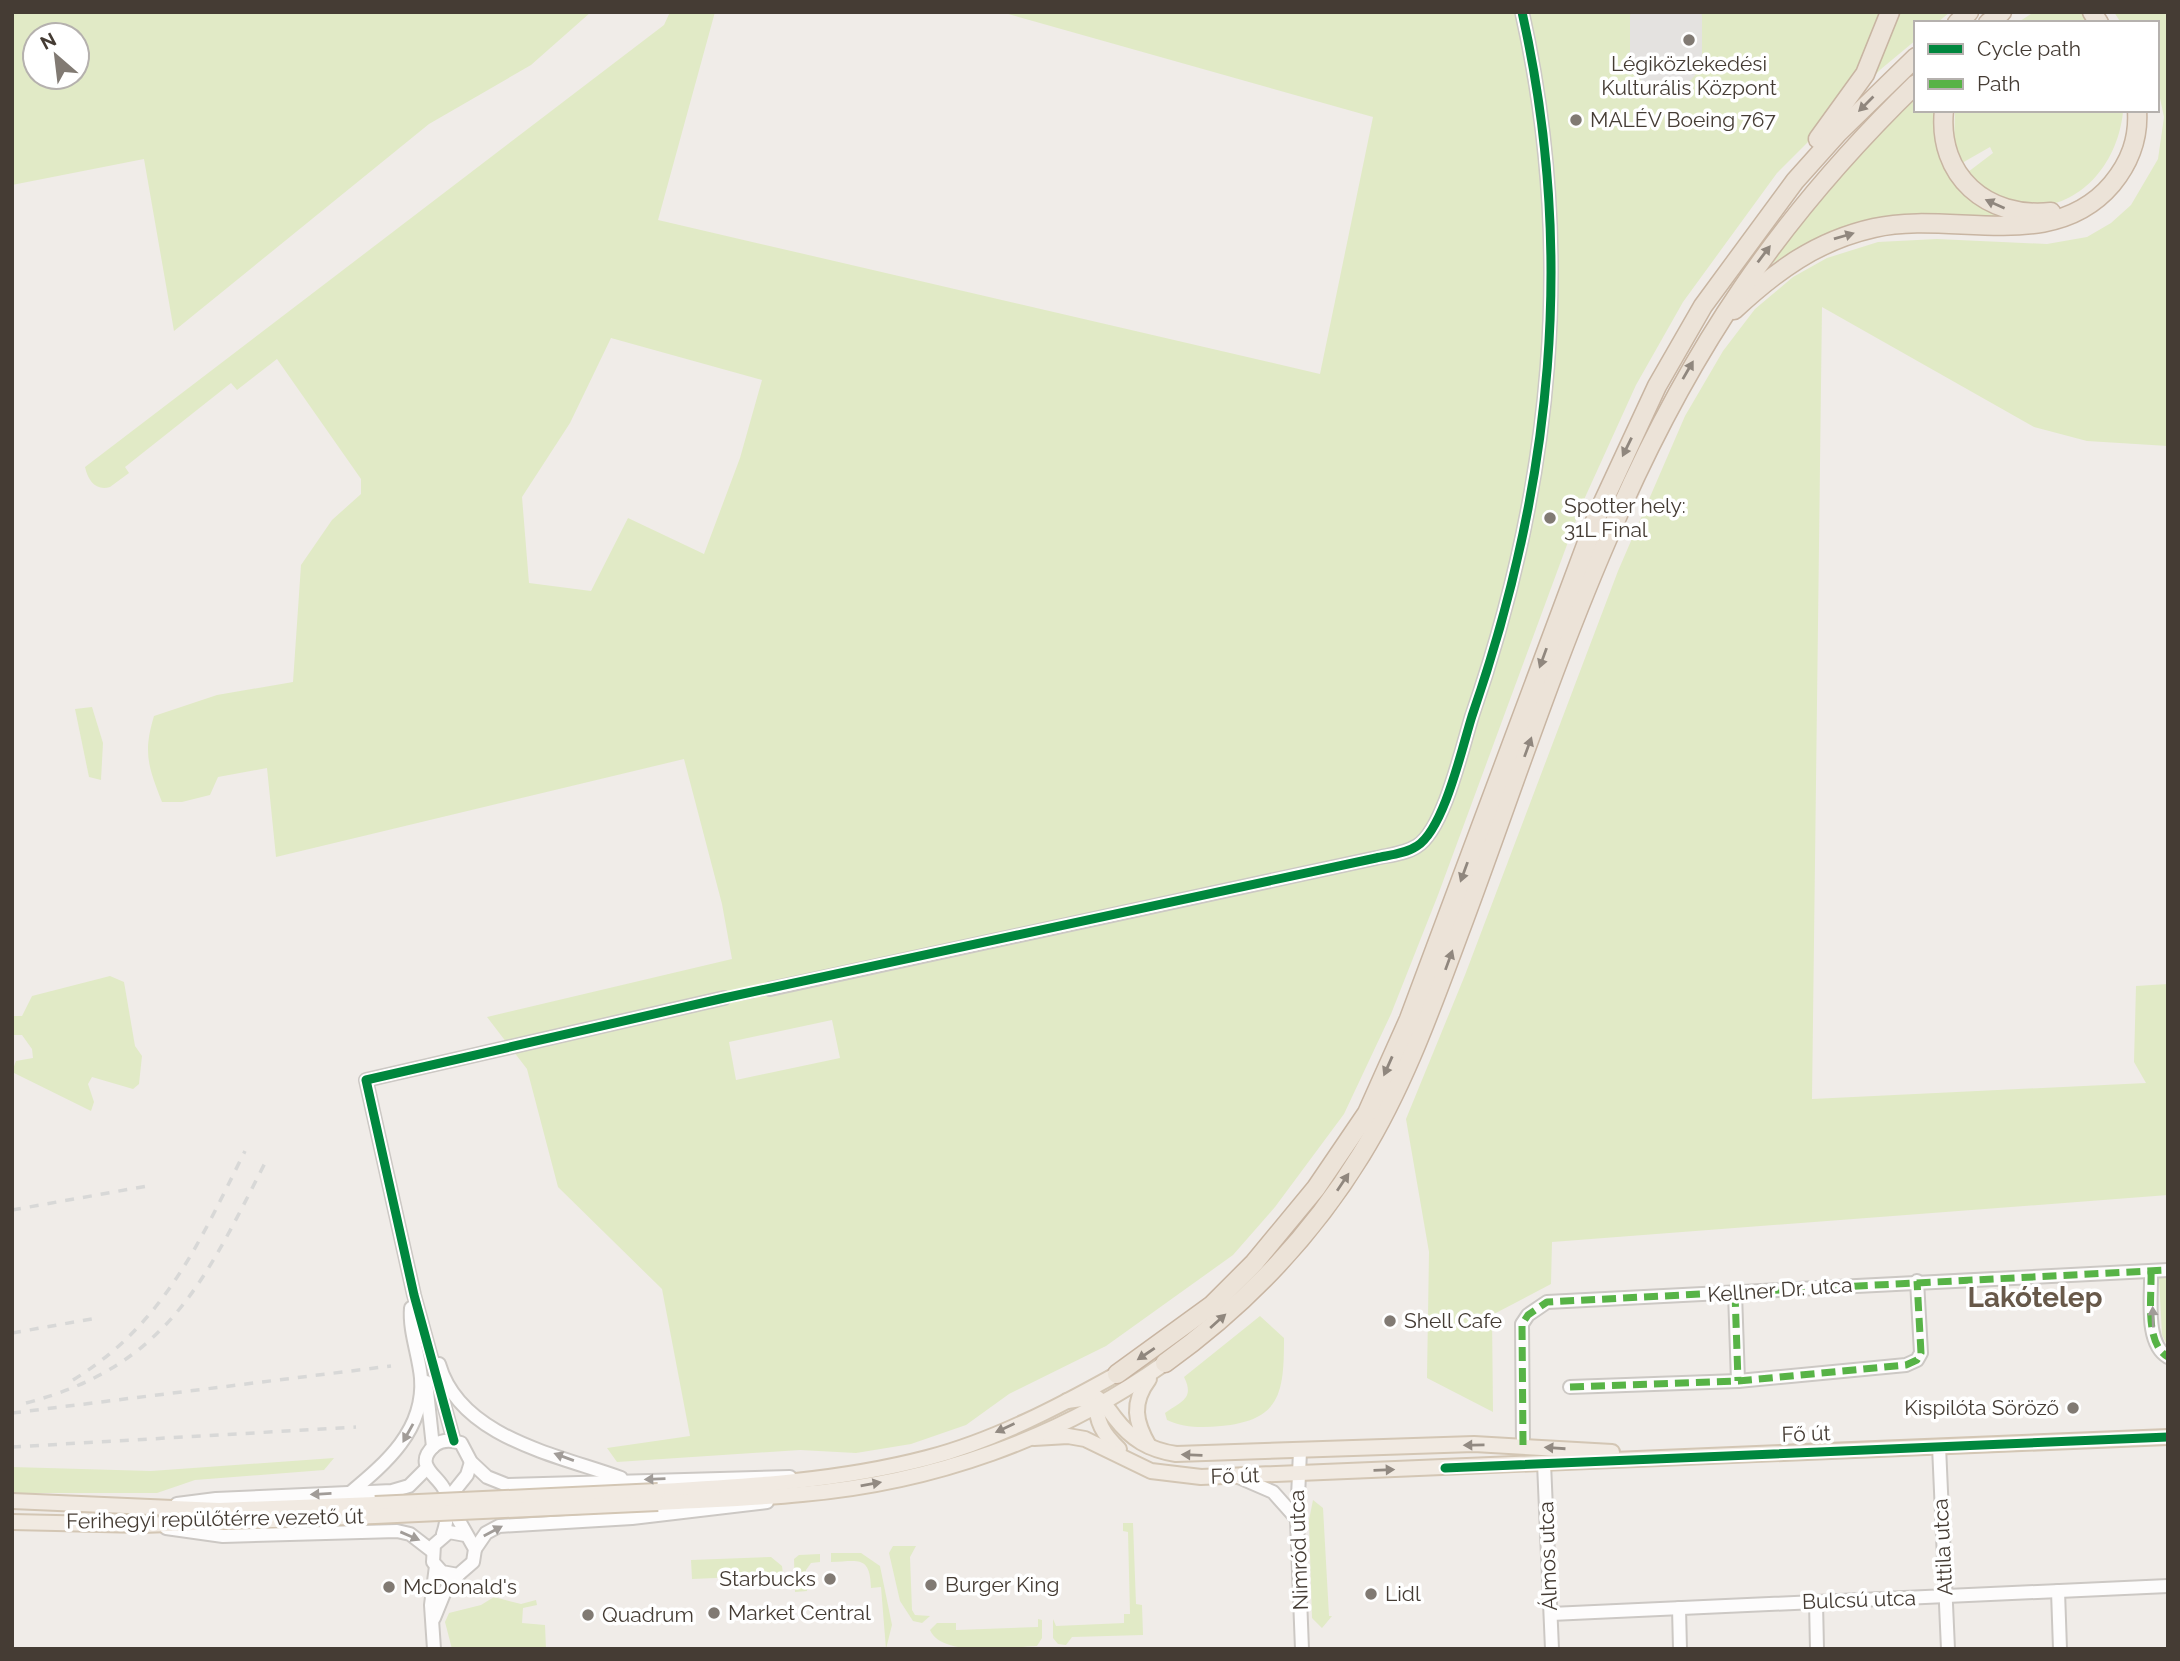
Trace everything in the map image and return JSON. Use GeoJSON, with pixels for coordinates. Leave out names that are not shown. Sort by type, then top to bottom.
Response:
{"type":"FeatureCollection","features":[{"type":"Feature","properties":{"kind":"highway"},"geometry":{"type":"LineString","coordinates":[[1795,181],[1816,142],[1865,74],[1890,12]]}},
{"type":"Feature","properties":{"kind":"highway"},"geometry":{"type":"LineString","coordinates":[[1117,1374],[1212,1305],[1254,1263],[1316,1188],[1367,1113],[1409,1019],[1571,582],[1622,455],[1657,386],[1703,306],[1795,181],[1865,105],[1914,59]]}},
{"type":"Feature","properties":{"kind":"highway"},"geometry":{"type":"LineString","coordinates":[[1165,1363],[1245,1298],[1303,1237],[1359,1158],[1380,1123],[1425,1024],[1612,526],[1659,425],[1711,331],[1751,271],[1828,173],[1914,86]]}},
{"type":"Feature","properties":{"kind":"highway"},"geometry":{"type":"LineString","coordinates":[[1944,112],[1946,145],[1951,160],[1971,190],[1983,199],[2014,212],[2032,214],[2085,206]]}},
{"type":"Feature","properties":{"kind":"highway"},"geometry":{"type":"LineString","coordinates":[[1711,331],[1771,276],[1797,257],[1836,237],[1894,224],[2022,226],[2058,220],[2105,193],[2129,160],[2136,136],[2137,112]]}},
{"type":"Feature","properties":{"kind":"main road"},"geometry":{"type":"LineString","coordinates":[[658,1497],[804,1494],[871,1485],[937,1471],[1034,1437],[1165,1363]]}},
{"type":"Feature","properties":{"kind":"main road"},"geometry":{"type":"LineString","coordinates":[[1149,1447],[1136,1422],[1135,1409],[1140,1392],[1165,1363]]}},
{"type":"Feature","properties":{"kind":"main road"},"geometry":{"type":"LineString","coordinates":[[658,1497],[821,1478],[928,1457],[973,1443],[1067,1401],[1117,1374]]}},
{"type":"Feature","properties":{"kind":"main road"},"geometry":{"type":"LineString","coordinates":[[1117,1374],[1099,1402],[1104,1435],[1142,1467]]}},
{"type":"Feature","properties":{"kind":"main road"},"geometry":{"type":"LineString","coordinates":[[1067,1401],[1099,1402],[1130,1436],[1149,1447],[1193,1455],[1523,1445],[1672,1456]]}},
{"type":"Feature","properties":{"kind":"main road"},"geometry":{"type":"LineString","coordinates":[[1034,1437],[1085,1438],[1142,1467]]}},
{"type":"Feature","properties":{"kind":"main road","name":"Fő út"},"geometry":{"type":"LineString","coordinates":[[1142,1467],[1173,1475],[1235,1476],[2168,1437]]}},
{"type":"Feature","properties":{"kind":"main road"},"geometry":{"type":"LineString","coordinates":[[1488,1466],[1523,1445]]}},
{"type":"Feature","properties":{"kind":"main road","name":"Ferihegyi repülőtérre vezető út"},"geometry":{"type":"LineString","coordinates":[[12,1522],[143,1525],[219,1517],[658,1497]]}},
{"type":"Feature","properties":{"kind":"main road","name":"Ferihegyi repülőtérre vezető út"},"geometry":{"type":"LineString","coordinates":[[12,1501],[219,1517]]}},
{"type":"Feature","properties":{"kind":"street"},"geometry":{"type":"LineString","coordinates":[[770,989],[1376,859],[1415,847],[1426,838],[1442,804],[1514,583],[1543,429],[1551,352],[1550,217],[1541,122],[1522,12]]}},
{"type":"Feature","properties":{"kind":"street"},"geometry":{"type":"LineString","coordinates":[[454,1441],[414,1295],[366,1080],[724,998]]}},
{"type":"Feature","properties":{"kind":"street","name":"Kellner Dr. utca"},"geometry":{"type":"LineString","coordinates":[[1523,1445],[1520,1338],[1522,1324],[1536,1308],[1547,1302],[2168,1270]]}},
{"type":"Feature","properties":{"kind":"street"},"geometry":{"type":"LineString","coordinates":[[2151,1271],[2153,1336],[2158,1350],[2168,1357]]}},
{"type":"Feature","properties":{"kind":"street"},"geometry":{"type":"LineString","coordinates":[[1570,1387],[1738,1381],[1906,1365],[1917,1360],[1921,1353],[1917,1281]]}},
{"type":"Feature","properties":{"kind":"street"},"geometry":{"type":"LineString","coordinates":[[1735,1293],[1738,1381]]}},
{"type":"Feature","properties":{"kind":"street"},"geometry":{"type":"LineString","coordinates":[[414,1295],[434,1434],[433,1447]]}},
{"type":"Feature","properties":{"kind":"street"},"geometry":{"type":"LineString","coordinates":[[414,1295],[423,1310],[442,1376],[465,1406],[502,1435],[629,1480]]}},
{"type":"Feature","properties":{"kind":"street"},"geometry":{"type":"LineString","coordinates":[[350,1493],[400,1446],[410,1432],[419,1406],[421,1379],[410,1311],[414,1295]]}},
{"type":"Feature","properties":{"kind":"street"},"geometry":{"type":"LineString","coordinates":[[142,1509],[216,1499],[401,1490],[427,1468],[428,1453],[433,1447],[446,1440],[466,1448],[471,1462],[487,1477],[507,1485],[768,1476],[821,1478]]}},
{"type":"Feature","properties":{"kind":"street","name":"Attila utca"},"geometry":{"type":"LineString","coordinates":[[1939,1446],[1948,1649]]}},
{"type":"Feature","properties":{"kind":"street","name":"Nimród utca"},"geometry":{"type":"LineString","coordinates":[[1300,1451],[1297,1520],[1302,1649]]}},
{"type":"Feature","properties":{"kind":"street"},"geometry":{"type":"LineString","coordinates":[[471,1462],[455,1490],[455,1500],[458,1519],[475,1549]]}},
{"type":"Feature","properties":{"kind":"street","name":"Álmos utca"},"geometry":{"type":"LineString","coordinates":[[1544,1463],[1552,1649]]}},
{"type":"Feature","properties":{"kind":"street"},"geometry":{"type":"LineString","coordinates":[[427,1468],[442,1484],[447,1508],[443,1534],[432,1551]]}},
{"type":"Feature","properties":{"kind":"street"},"geometry":{"type":"LineString","coordinates":[[1235,1476],[1273,1492],[1297,1520]]}},
{"type":"Feature","properties":{"kind":"street"},"geometry":{"type":"LineString","coordinates":[[442,1484],[462,1480]]}},
{"type":"Feature","properties":{"kind":"street"},"geometry":{"type":"LineString","coordinates":[[432,1622],[445,1591],[473,1562],[475,1549],[486,1533],[499,1526],[632,1518],[747,1506],[804,1494]]}},
{"type":"Feature","properties":{"kind":"street"},"geometry":{"type":"LineString","coordinates":[[143,1525],[223,1536],[397,1531],[410,1534],[432,1551],[436,1566],[431,1605],[434,1649]]}},
{"type":"Feature","properties":{"kind":"street"},"geometry":{"type":"LineString","coordinates":[[443,1534],[454,1532],[465,1535]]}},
{"type":"Feature","properties":{"kind":"street"},"geometry":{"type":"LineString","coordinates":[[436,1566],[449,1575],[458,1575]]}},
{"type":"Feature","properties":{"kind":"street","name":"Bulcsú utca"},"geometry":{"type":"LineString","coordinates":[[1551,1614],[2168,1586]]}},
{"type":"Feature","properties":{"kind":"street"},"geometry":{"type":"LineString","coordinates":[[2058,1591],[2060,1649]]}},
{"type":"Feature","properties":{"kind":"street"},"geometry":{"type":"LineString","coordinates":[[1816,1602],[1817,1649]]}},
{"type":"Feature","properties":{"kind":"street"},"geometry":{"type":"LineString","coordinates":[[1678,1608],[1680,1649]]}},
{"type":"Feature","properties":{"kind":"green space"},"geometry":{"type":"Polygon","coordinates":[[[12,12],[591,12],[531,65],[429,124],[174,331],[144,159],[12,185],[12,12]]]}},
{"type":"Feature","properties":{"kind":"green space"},"geometry":{"type":"Polygon","coordinates":[[[670,12],[715,12],[658,220],[1320,374],[1373,117],[1001,12],[1950,12],[1939,21],[1914,21],[1914,42],[1881,69],[1777,173],[1683,302],[1636,385],[1582,504],[1438,895],[1391,1014],[1344,1114],[1275,1207],[1233,1255],[1106,1346],[1009,1394],[966,1425],[911,1444],[856,1453],[800,1450],[617,1462],[607,1448],[690,1436],[662,1289],[558,1187],[527,1069],[487,1017],[732,959],[722,904],[684,759],[276,857],[267,768],[218,777],[210,795],[182,802],[162,802],[153,779],[148,750],[154,716],[217,695],[293,682],[301,565],[332,520],[361,494],[361,479],[277,359],[237,390],[231,383],[125,467],[129,473],[110,487],[101,488],[93,484],[85,467],[664,25],[670,12]],[[611,338],[570,423],[522,497],[529,583],[591,591],[628,518],[704,554],[740,458],[762,380],[611,338]],[[832,1020],[729,1042],[736,1080],[840,1058],[832,1020]]]}},
{"type":"Feature","properties":{"kind":"green space"},"geometry":{"type":"Polygon","coordinates":[[[2034,12],[2081,12],[2087,21],[2020,21],[2034,12]]]}},
{"type":"Feature","properties":{"kind":"green space"},"geometry":{"type":"Polygon","coordinates":[[[2114,12],[2168,12],[2168,446],[2087,441],[2034,427],[1822,307],[1812,1099],[2146,1083],[2134,1062],[2136,986],[2168,984],[2168,1195],[1552,1242],[1551,1284],[1492,1315],[1493,1412],[1427,1378],[1429,1252],[1406,1119],[1465,975],[1618,571],[1685,416],[1723,351],[1755,309],[1793,277],[1827,258],[1878,242],[1937,239],[2047,244],[2087,237],[2111,223],[2131,205],[2158,159],[2164,117],[2159,93],[2159,21],[2120,21],[2114,12]]]}},
{"type":"Feature","properties":{"kind":"green space"},"geometry":{"type":"Polygon","coordinates":[[[1914,99],[1914,112],[1937,112],[1939,146],[1953,177],[1963,191],[1991,211],[2008,218],[1938,214],[1879,219],[1823,236],[1762,270],[1844,172],[1914,99]]]}},
{"type":"Feature","properties":{"kind":"green space"},"geometry":{"type":"Polygon","coordinates":[[[1955,112],[2123,112],[2116,142],[2103,167],[2086,186],[2065,200],[2041,206],[2016,204],[1992,193],[1968,172],[1993,153],[1990,147],[1962,163],[1954,143],[1955,112]]]}},
{"type":"Feature","properties":{"kind":"green space"},"geometry":{"type":"Polygon","coordinates":[[[92,707],[103,743],[101,780],[89,777],[75,709],[92,707]]]}},
{"type":"Feature","properties":{"kind":"green space"},"geometry":{"type":"Polygon","coordinates":[[[110,976],[124,982],[135,1046],[142,1056],[139,1084],[133,1089],[92,1077],[88,1084],[94,1102],[91,1111],[12,1072],[16,1061],[33,1058],[32,1049],[22,1035],[12,1035],[12,1016],[22,1016],[32,996],[110,976]]]}},
{"type":"Feature","properties":{"kind":"green space"},"geometry":{"type":"Polygon","coordinates":[[[2159,1278],[2168,1278],[2168,1347],[2162,1335],[2159,1278]]]}},
{"type":"Feature","properties":{"kind":"green space"},"geometry":{"type":"Polygon","coordinates":[[[1260,1316],[1284,1338],[1280,1388],[1267,1410],[1241,1423],[1221,1426],[1193,1427],[1167,1420],[1165,1413],[1187,1395],[1184,1377],[1260,1316]]]}},
{"type":"Feature","properties":{"kind":"green space"},"geometry":{"type":"Polygon","coordinates":[[[334,1458],[324,1470],[195,1480],[157,1493],[12,1493],[12,1467],[151,1471],[334,1458]]]}},
{"type":"Feature","properties":{"kind":"green space"},"geometry":{"type":"Polygon","coordinates":[[[1313,1500],[1323,1508],[1329,1616],[1332,1616],[1322,1628],[1312,1618],[1309,1520],[1313,1500]]]}},
{"type":"Feature","properties":{"kind":"green space"},"geometry":{"type":"Polygon","coordinates":[[[1123,1523],[1133,1523],[1136,1604],[1142,1605],[1143,1635],[1072,1637],[1066,1645],[1058,1644],[1053,1638],[1053,1619],[1056,1626],[1124,1623],[1124,1614],[1130,1614],[1128,1532],[1123,1531],[1123,1523]]]}},
{"type":"Feature","properties":{"kind":"green space"},"geometry":{"type":"Polygon","coordinates":[[[893,1546],[916,1546],[910,1557],[912,1610],[915,1615],[930,1616],[922,1623],[913,1621],[900,1601],[889,1553],[893,1546]]]}},
{"type":"Feature","properties":{"kind":"green space"},"geometry":{"type":"Polygon","coordinates":[[[831,1553],[861,1553],[880,1566],[892,1625],[886,1649],[881,1587],[871,1588],[868,1570],[861,1562],[831,1562],[831,1553]]]}},
{"type":"Feature","properties":{"kind":"green space"},"geometry":{"type":"Polygon","coordinates":[[[820,1554],[820,1562],[811,1563],[806,1570],[807,1591],[795,1592],[794,1559],[799,1555],[820,1554]]]}},
{"type":"Feature","properties":{"kind":"green space"},"geometry":{"type":"Polygon","coordinates":[[[771,1557],[782,1566],[784,1583],[773,1583],[763,1576],[692,1579],[691,1560],[771,1557]]]}},
{"type":"Feature","properties":{"kind":"green space"},"geometry":{"type":"Polygon","coordinates":[[[494,1597],[521,1604],[536,1600],[537,1605],[523,1608],[522,1623],[545,1625],[546,1649],[452,1649],[445,1622],[449,1613],[481,1605],[494,1597]]]}},
{"type":"Feature","properties":{"kind":"green space"},"geometry":{"type":"Polygon","coordinates":[[[1038,1619],[1042,1620],[1042,1638],[1037,1646],[962,1648],[937,1639],[930,1630],[937,1623],[956,1623],[956,1630],[1038,1627],[1038,1619]]]}},
{"type":"Feature","properties":{"kind":"runway"},"geometry":{"type":"LineString","coordinates":[[1666,17],[1666,54]]}},
{"type":"Feature","properties":{"kind":"tunnel"},"geometry":{"type":"LineString","coordinates":[[724,998],[770,989]]}},
{"type":"Feature","properties":{"kind":"railway"},"geometry":{"type":"LineString","coordinates":[[73,1380],[105,1358],[132,1334],[155,1307],[176,1279],[212,1218],[245,1151]]}},
{"type":"Feature","properties":{"kind":"railway"},"geometry":{"type":"LineString","coordinates":[[26,1403],[75,1387],[115,1366],[148,1342],[176,1313],[201,1280],[266,1161]]}},
{"type":"Feature","properties":{"kind":"railway"},"geometry":{"type":"LineString","coordinates":[[12,1210],[153,1185]]}},
{"type":"Feature","properties":{"kind":"railway"},"geometry":{"type":"LineString","coordinates":[[12,1333],[97,1318]]}},
{"type":"Feature","properties":{"kind":"railway"},"geometry":{"type":"LineString","coordinates":[[12,1413],[391,1366]]}},
{"type":"Feature","properties":{"kind":"railway"},"geometry":{"type":"LineString","coordinates":[[12,1447],[356,1427]]}},
{"type":"Feature","properties":{"kind":"marked path"},"geometry":{"type":"LineString","coordinates":[[1523,1445],[1522,1324],[1528,1315],[1547,1302],[2168,1270]]}},
{"type":"Feature","properties":{"kind":"marked path"},"geometry":{"type":"LineString","coordinates":[[2151,1271],[2152,1330],[2160,1350],[2168,1357]]}},
{"type":"Feature","properties":{"kind":"marked path"},"geometry":{"type":"LineString","coordinates":[[1570,1387],[1738,1381],[1906,1365],[1917,1360],[1921,1353],[1917,1281]]}},
{"type":"Feature","properties":{"kind":"marked path"},"geometry":{"type":"LineString","coordinates":[[1735,1293],[1738,1381]]}},
{"type":"Feature","properties":{"kind":"cycle path"},"geometry":{"type":"LineString","coordinates":[[454,1441],[414,1295],[366,1080],[724,998],[1397,854],[1412,849],[1427,837],[1451,787],[1499,629],[1521,542],[1537,455],[1547,367],[1551,279],[1548,191],[1539,102],[1522,12]]}},
{"type":"Feature","properties":{"kind":"cycle path"},"geometry":{"type":"LineString","coordinates":[[1445,1468],[2168,1437]]}},
{"type":"Feature","properties":{"kind":"place","name":"Légiközlekedési Kulturális Központ"},"geometry":{"type":"Point","coordinates":[1689,40]}},
{"type":"Feature","properties":{"kind":"place","name":"MALÉV Boeing 767"},"geometry":{"type":"Point","coordinates":[1576,120]}},
{"type":"Feature","properties":{"kind":"place","name":"Spotter hely: 31L Final"},"geometry":{"type":"Point","coordinates":[1550,518]}},
{"type":"Feature","properties":{"kind":"place","name":"Shell Cafe"},"geometry":{"type":"Point","coordinates":[1390,1321]}},
{"type":"Feature","properties":{"kind":"place","name":"Kispilóta Söröző"},"geometry":{"type":"Point","coordinates":[2073,1408]}},
{"type":"Feature","properties":{"kind":"place","name":"Starbucks"},"geometry":{"type":"Point","coordinates":[830,1579]}},
{"type":"Feature","properties":{"kind":"place","name":"Burger King"},"geometry":{"type":"Point","coordinates":[931,1585]}},
{"type":"Feature","properties":{"kind":"place","name":"McDonald's"},"geometry":{"type":"Point","coordinates":[389,1587]}},
{"type":"Feature","properties":{"kind":"place","name":"Lidl"},"geometry":{"type":"Point","coordinates":[1371,1594]}},
{"type":"Feature","properties":{"kind":"place","name":"Market Central"},"geometry":{"type":"Point","coordinates":[714,1613]}},
{"type":"Feature","properties":{"kind":"place","name":"Quadrum"},"geometry":{"type":"Point","coordinates":[588,1615]}},
{"type":"Feature","properties":{"kind":"district","name":"Lakótelep"},"geometry":{"type":"Point","coordinates":[2035,1297]}}]}
